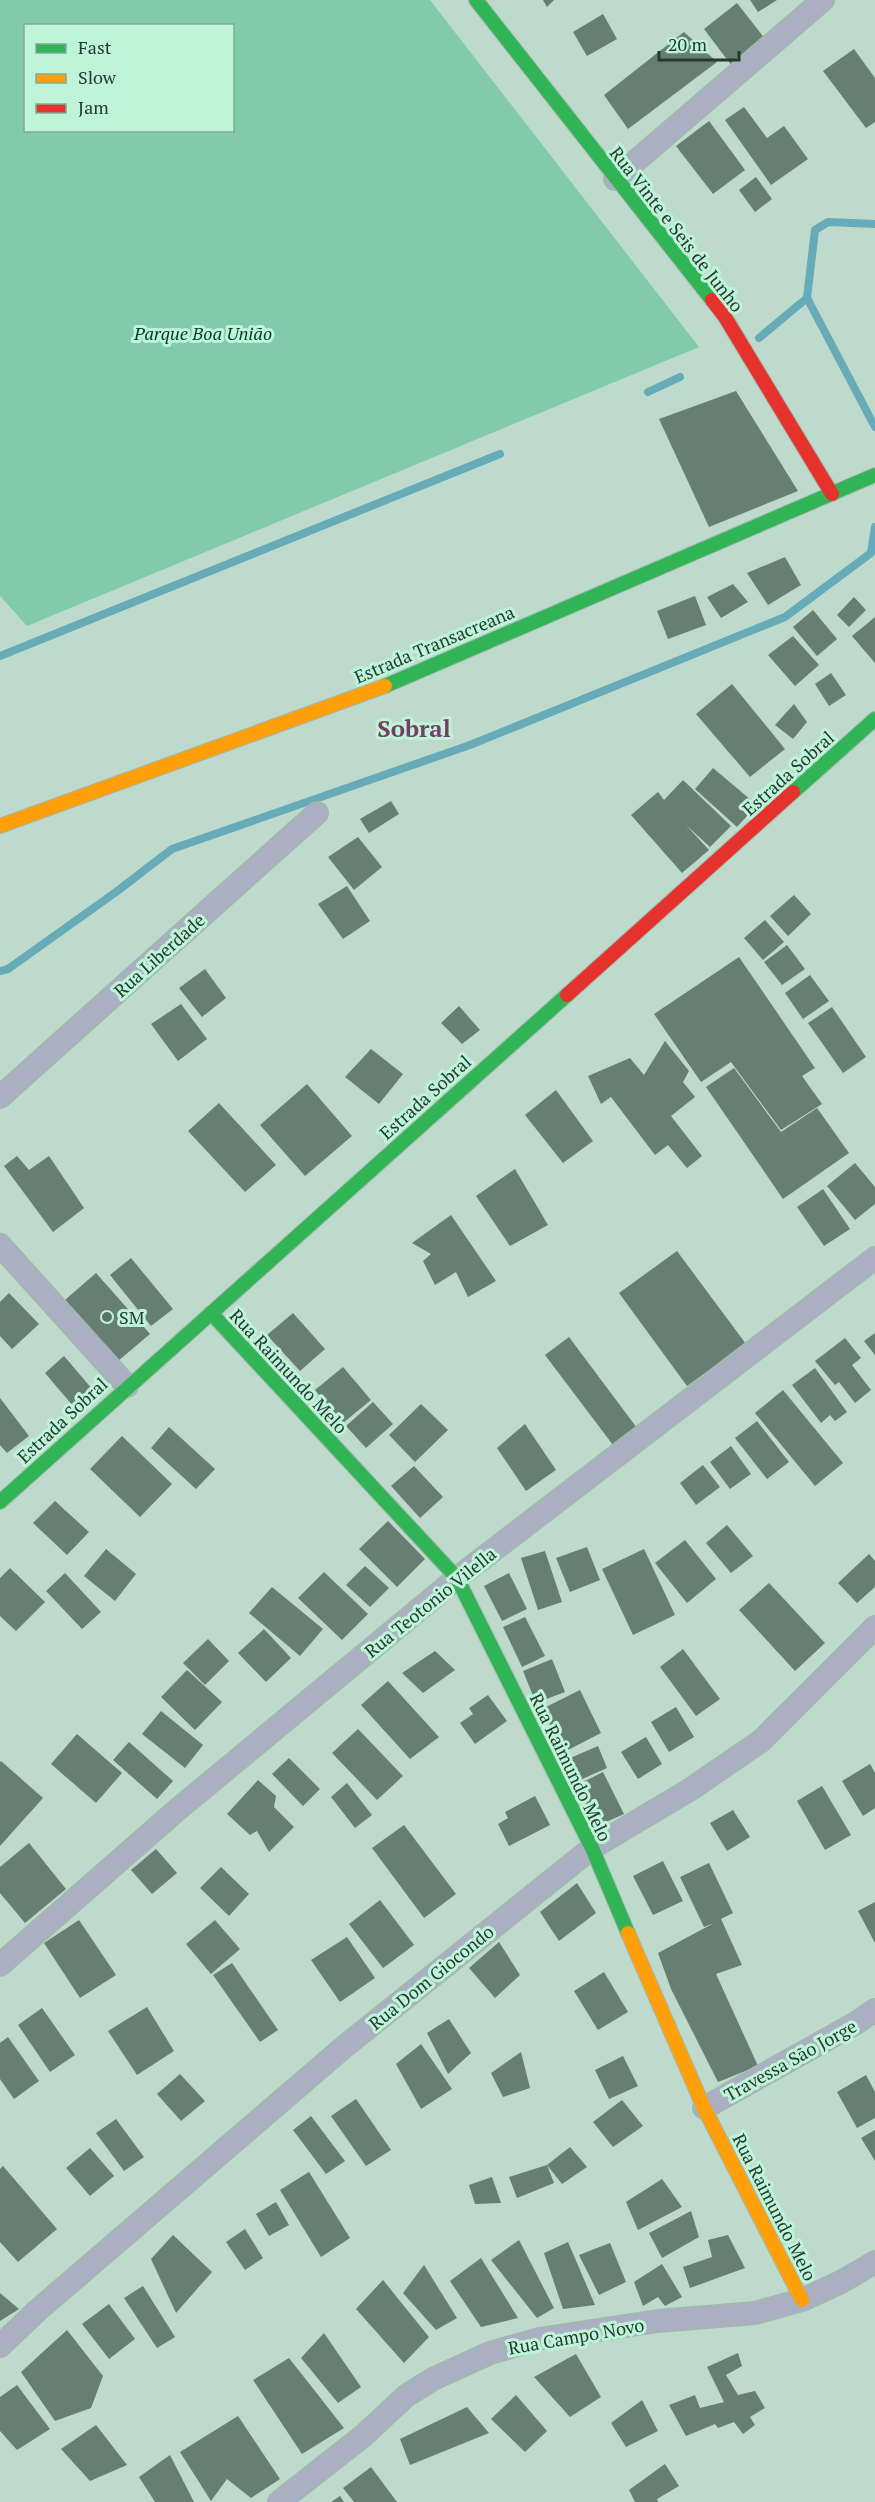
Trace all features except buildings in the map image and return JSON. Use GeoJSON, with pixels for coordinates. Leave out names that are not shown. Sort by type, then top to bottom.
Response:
{"type":"FeatureCollection","features":[{"type":"Feature","properties":{"kind":"street","name":"Rua Vinte e Seis de Junho"},"geometry":{"type":"LineString","coordinates":[[476,0],[725,317],[832,494]]}},
{"type":"Feature","properties":{"kind":"street"},"geometry":{"type":"LineString","coordinates":[[615,179],[823,0]]}},
{"type":"Feature","properties":{"kind":"street","name":"Estrada Transacreana"},"geometry":{"type":"LineString","coordinates":[[0,826],[382,687],[875,476]]}},
{"type":"Feature","properties":{"kind":"street","name":"Estrada Sobral"},"geometry":{"type":"LineString","coordinates":[[0,1502],[875,719]]}},
{"type":"Feature","properties":{"kind":"street","name":"Rua Liberdade"},"geometry":{"type":"LineString","coordinates":[[0,1097],[317,813]]}},
{"type":"Feature","properties":{"kind":"street"},"geometry":{"type":"LineString","coordinates":[[0,1245],[127,1386]]}},
{"type":"Feature","properties":{"kind":"street","name":"Rua Teotonio Vilella"},"geometry":{"type":"LineString","coordinates":[[0,1965],[177,1810],[457,1578],[875,1258]]}},
{"type":"Feature","properties":{"kind":"street","name":"Rua Raimundo Melo"},"geometry":{"type":"LineString","coordinates":[[211,1313],[457,1578],[592,1848],[704,2108],[802,2300]]}},
{"type":"Feature","properties":{"kind":"street","name":"Rua Dom Giocondo"},"geometry":{"type":"LineString","coordinates":[[0,2346],[38,2310],[344,2047],[592,1848],[691,1789],[761,1741],[875,1627]]}},
{"type":"Feature","properties":{"kind":"street","name":"Travessa São Jorge"},"geometry":{"type":"LineString","coordinates":[[704,2108],[856,2023],[875,2010]]}},
{"type":"Feature","properties":{"kind":"street","name":"Rua Campo Novo"},"geometry":{"type":"LineString","coordinates":[[279,2502],[363,2436],[406,2396],[434,2379],[490,2353],[538,2339],[658,2321],[755,2313],[802,2300],[841,2282],[875,2262]]}},
{"type":"Feature","properties":{"kind":"green space","name":"Parque Boa União"},"geometry":{"type":"Polygon","coordinates":[[[0,0],[430,0],[699,347],[27,626],[0,596],[0,0]]]}},
{"type":"Feature","properties":{"kind":"waterway"},"geometry":{"type":"LineString","coordinates":[[875,224],[828,222],[815,230],[807,298],[875,427]]}},
{"type":"Feature","properties":{"kind":"waterway"},"geometry":{"type":"LineString","coordinates":[[759,338],[807,298]]}},
{"type":"Feature","properties":{"kind":"waterway"},"geometry":{"type":"LineString","coordinates":[[648,392],[680,377]]}},
{"type":"Feature","properties":{"kind":"waterway"},"geometry":{"type":"LineString","coordinates":[[0,656],[500,454]]}},
{"type":"Feature","properties":{"kind":"waterway"},"geometry":{"type":"LineString","coordinates":[[0,971],[8,969],[172,849],[470,745],[785,617],[871,553],[875,527]]}},
{"type":"Feature","properties":{"kind":"traffic: fast"},"geometry":{"type":"LineString","coordinates":[[476,0],[712,300]]}},
{"type":"Feature","properties":{"kind":"traffic: fast"},"geometry":{"type":"LineString","coordinates":[[385,686],[875,475]]}},
{"type":"Feature","properties":{"kind":"traffic: fast"},"geometry":{"type":"LineString","coordinates":[[793,792],[875,719]]}},
{"type":"Feature","properties":{"kind":"traffic: fast"},"geometry":{"type":"LineString","coordinates":[[0,1502],[567,995]]}},
{"type":"Feature","properties":{"kind":"traffic: fast"},"geometry":{"type":"LineString","coordinates":[[211,1313],[457,1578],[592,1848],[628,1933]]}},
{"type":"Feature","properties":{"kind":"traffic: slow"},"geometry":{"type":"LineString","coordinates":[[0,826],[385,686]]}},
{"type":"Feature","properties":{"kind":"traffic: slow"},"geometry":{"type":"LineString","coordinates":[[628,1933],[704,2108],[802,2300]]}},
{"type":"Feature","properties":{"kind":"traffic: jam"},"geometry":{"type":"LineString","coordinates":[[712,300],[725,317],[832,494]]}},
{"type":"Feature","properties":{"kind":"traffic: jam"},"geometry":{"type":"LineString","coordinates":[[567,995],[793,792]]}},
{"type":"Feature","properties":{"kind":"place","name":"SM"},"geometry":{"type":"Point","coordinates":[107,1317]}},
{"type":"Feature","properties":{"kind":"district","name":"Sobral"},"geometry":{"type":"Point","coordinates":[414,728]}}]}
